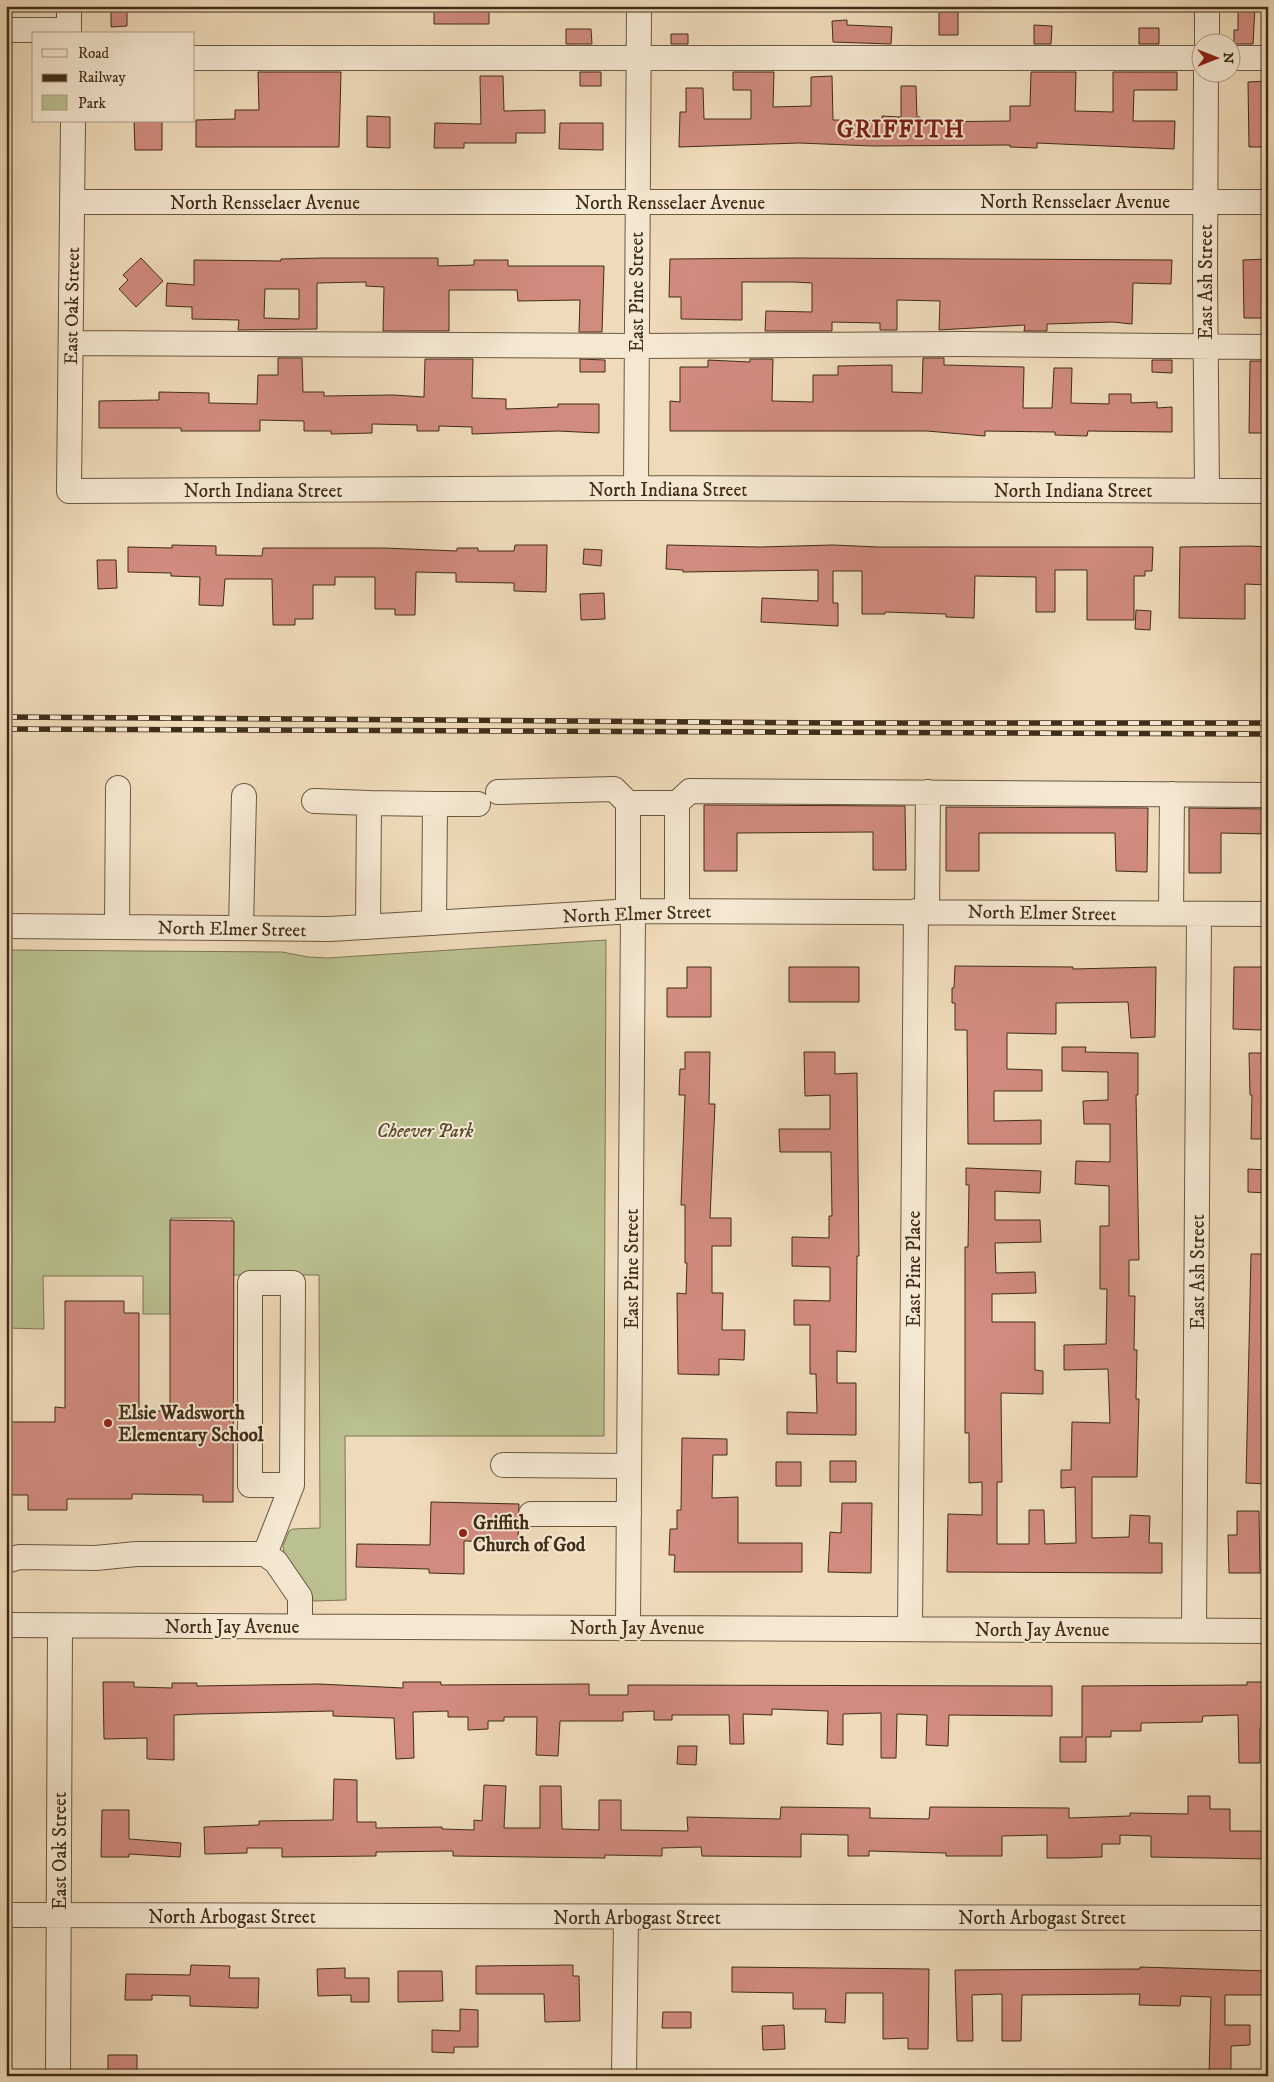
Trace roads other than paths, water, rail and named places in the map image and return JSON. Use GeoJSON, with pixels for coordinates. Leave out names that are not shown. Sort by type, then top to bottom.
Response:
{"type":"FeatureCollection","features":[{"type":"Feature","properties":{"kind":"street"},"geometry":{"type":"LineString","coordinates":[[6,30],[69,32],[69,6]]}},
{"type":"Feature","properties":{"kind":"street","name":"East Pine Street"},"geometry":{"type":"LineString","coordinates":[[636,488],[639,6]]}},
{"type":"Feature","properties":{"kind":"street"},"geometry":{"type":"LineString","coordinates":[[1207,6],[1207,32]]}},
{"type":"Feature","properties":{"kind":"street"},"geometry":{"type":"LineString","coordinates":[[195,58],[1192,58]]}},
{"type":"Feature","properties":{"kind":"street"},"geometry":{"type":"LineString","coordinates":[[1242,58],[1268,58]]}},
{"type":"Feature","properties":{"kind":"street","name":"East Ash Street"},"geometry":{"type":"LineString","coordinates":[[1206,82],[1207,491]]}},
{"type":"Feature","properties":{"kind":"street","name":"East Oak Street"},"geometry":{"type":"LineString","coordinates":[[69,492],[73,122]]}},
{"type":"Feature","properties":{"kind":"street","name":"North Rensselaer Avenue"},"geometry":{"type":"LineString","coordinates":[[73,202],[1268,202]]}},
{"type":"Feature","properties":{"kind":"street"},"geometry":{"type":"LineString","coordinates":[[71,343],[636,346],[959,344],[1268,347]]}},
{"type":"Feature","properties":{"kind":"street","name":"North Indiana Street"},"geometry":{"type":"LineString","coordinates":[[69,492],[636,488],[1268,491]]}},
{"type":"Feature","properties":{"kind":"street"},"geometry":{"type":"LineString","coordinates":[[116,927],[118,788]]}},
{"type":"Feature","properties":{"kind":"street"},"geometry":{"type":"LineString","coordinates":[[314,801],[435,804],[488,798],[614,789],[628,803],[677,803],[690,791],[1268,795]]}},
{"type":"Feature","properties":{"kind":"street","name":"East Pine Place"},"geometry":{"type":"LineString","coordinates":[[910,1628],[921,911],[928,792]]}},
{"type":"Feature","properties":{"kind":"street"},"geometry":{"type":"LineString","coordinates":[[1171,913],[1172,794]]}},
{"type":"Feature","properties":{"kind":"street"},"geometry":{"type":"LineString","coordinates":[[241,928],[244,796]]}},
{"type":"Feature","properties":{"kind":"street"},"geometry":{"type":"LineString","coordinates":[[368,927],[369,803]]}},
{"type":"Feature","properties":{"kind":"street","name":"East Pine Street"},"geometry":{"type":"LineString","coordinates":[[628,803],[630,911],[628,1627]]}},
{"type":"Feature","properties":{"kind":"street"},"geometry":{"type":"LineString","coordinates":[[677,803],[677,911]]}},
{"type":"Feature","properties":{"kind":"street"},"geometry":{"type":"LineString","coordinates":[[434,923],[435,804]]}},
{"type":"Feature","properties":{"kind":"street","name":"North Elmer Street"},"geometry":{"type":"LineString","coordinates":[[6,926],[330,929],[630,911],[1268,914]]}},
{"type":"Feature","properties":{"kind":"street","name":"East Ash Street"},"geometry":{"type":"LineString","coordinates":[[1194,1630],[1199,914]]}},
{"type":"Feature","properties":{"kind":"street"},"geometry":{"type":"LineString","coordinates":[[265,1554],[292,1485],[293,1283],[250,1283],[250,1484],[292,1485]]}},
{"type":"Feature","properties":{"kind":"street"},"geometry":{"type":"LineString","coordinates":[[503,1465],[629,1466]]}},
{"type":"Feature","properties":{"kind":"street"},"geometry":{"type":"LineString","coordinates":[[531,1514],[629,1514]]}},
{"type":"Feature","properties":{"kind":"street"},"geometry":{"type":"LineString","coordinates":[[10,1553],[96,1558],[136,1554],[265,1554],[276,1562],[300,1597],[300,1626]]}},
{"type":"Feature","properties":{"kind":"street","name":"North Jay Avenue"},"geometry":{"type":"LineString","coordinates":[[6,1626],[1268,1630]]}},
{"type":"Feature","properties":{"kind":"street","name":"East Oak Street"},"geometry":{"type":"LineString","coordinates":[[58,2076],[60,1626]]}},
{"type":"Feature","properties":{"kind":"street","name":"North Arbogast Street"},"geometry":{"type":"LineString","coordinates":[[6,1915],[1268,1918]]}},
{"type":"Feature","properties":{"kind":"street"},"geometry":{"type":"LineString","coordinates":[[624,2076],[626,1917]]}},
{"type":"Feature","properties":{"kind":"railway"},"geometry":{"type":"LineString","coordinates":[[6,717],[843,723],[1268,723]]}},
{"type":"Feature","properties":{"kind":"railway"},"geometry":{"type":"LineString","coordinates":[[6,729],[1268,734]]}},
{"type":"Feature","properties":{"kind":"place","name":"Elsie Wadsworth Elementary School"},"geometry":{"type":"Point","coordinates":[108,1423]}},
{"type":"Feature","properties":{"kind":"place","name":"Griffith Church of God"},"geometry":{"type":"Point","coordinates":[463,1533]}},
{"type":"Feature","properties":{"kind":"district","name":"GRIFFITH"},"geometry":{"type":"Point","coordinates":[901,129]}},
{"type":"Feature","properties":{"kind":"park label","name":"Cheever Park"},"geometry":{"type":"Point","coordinates":[425,1130]}}]}
